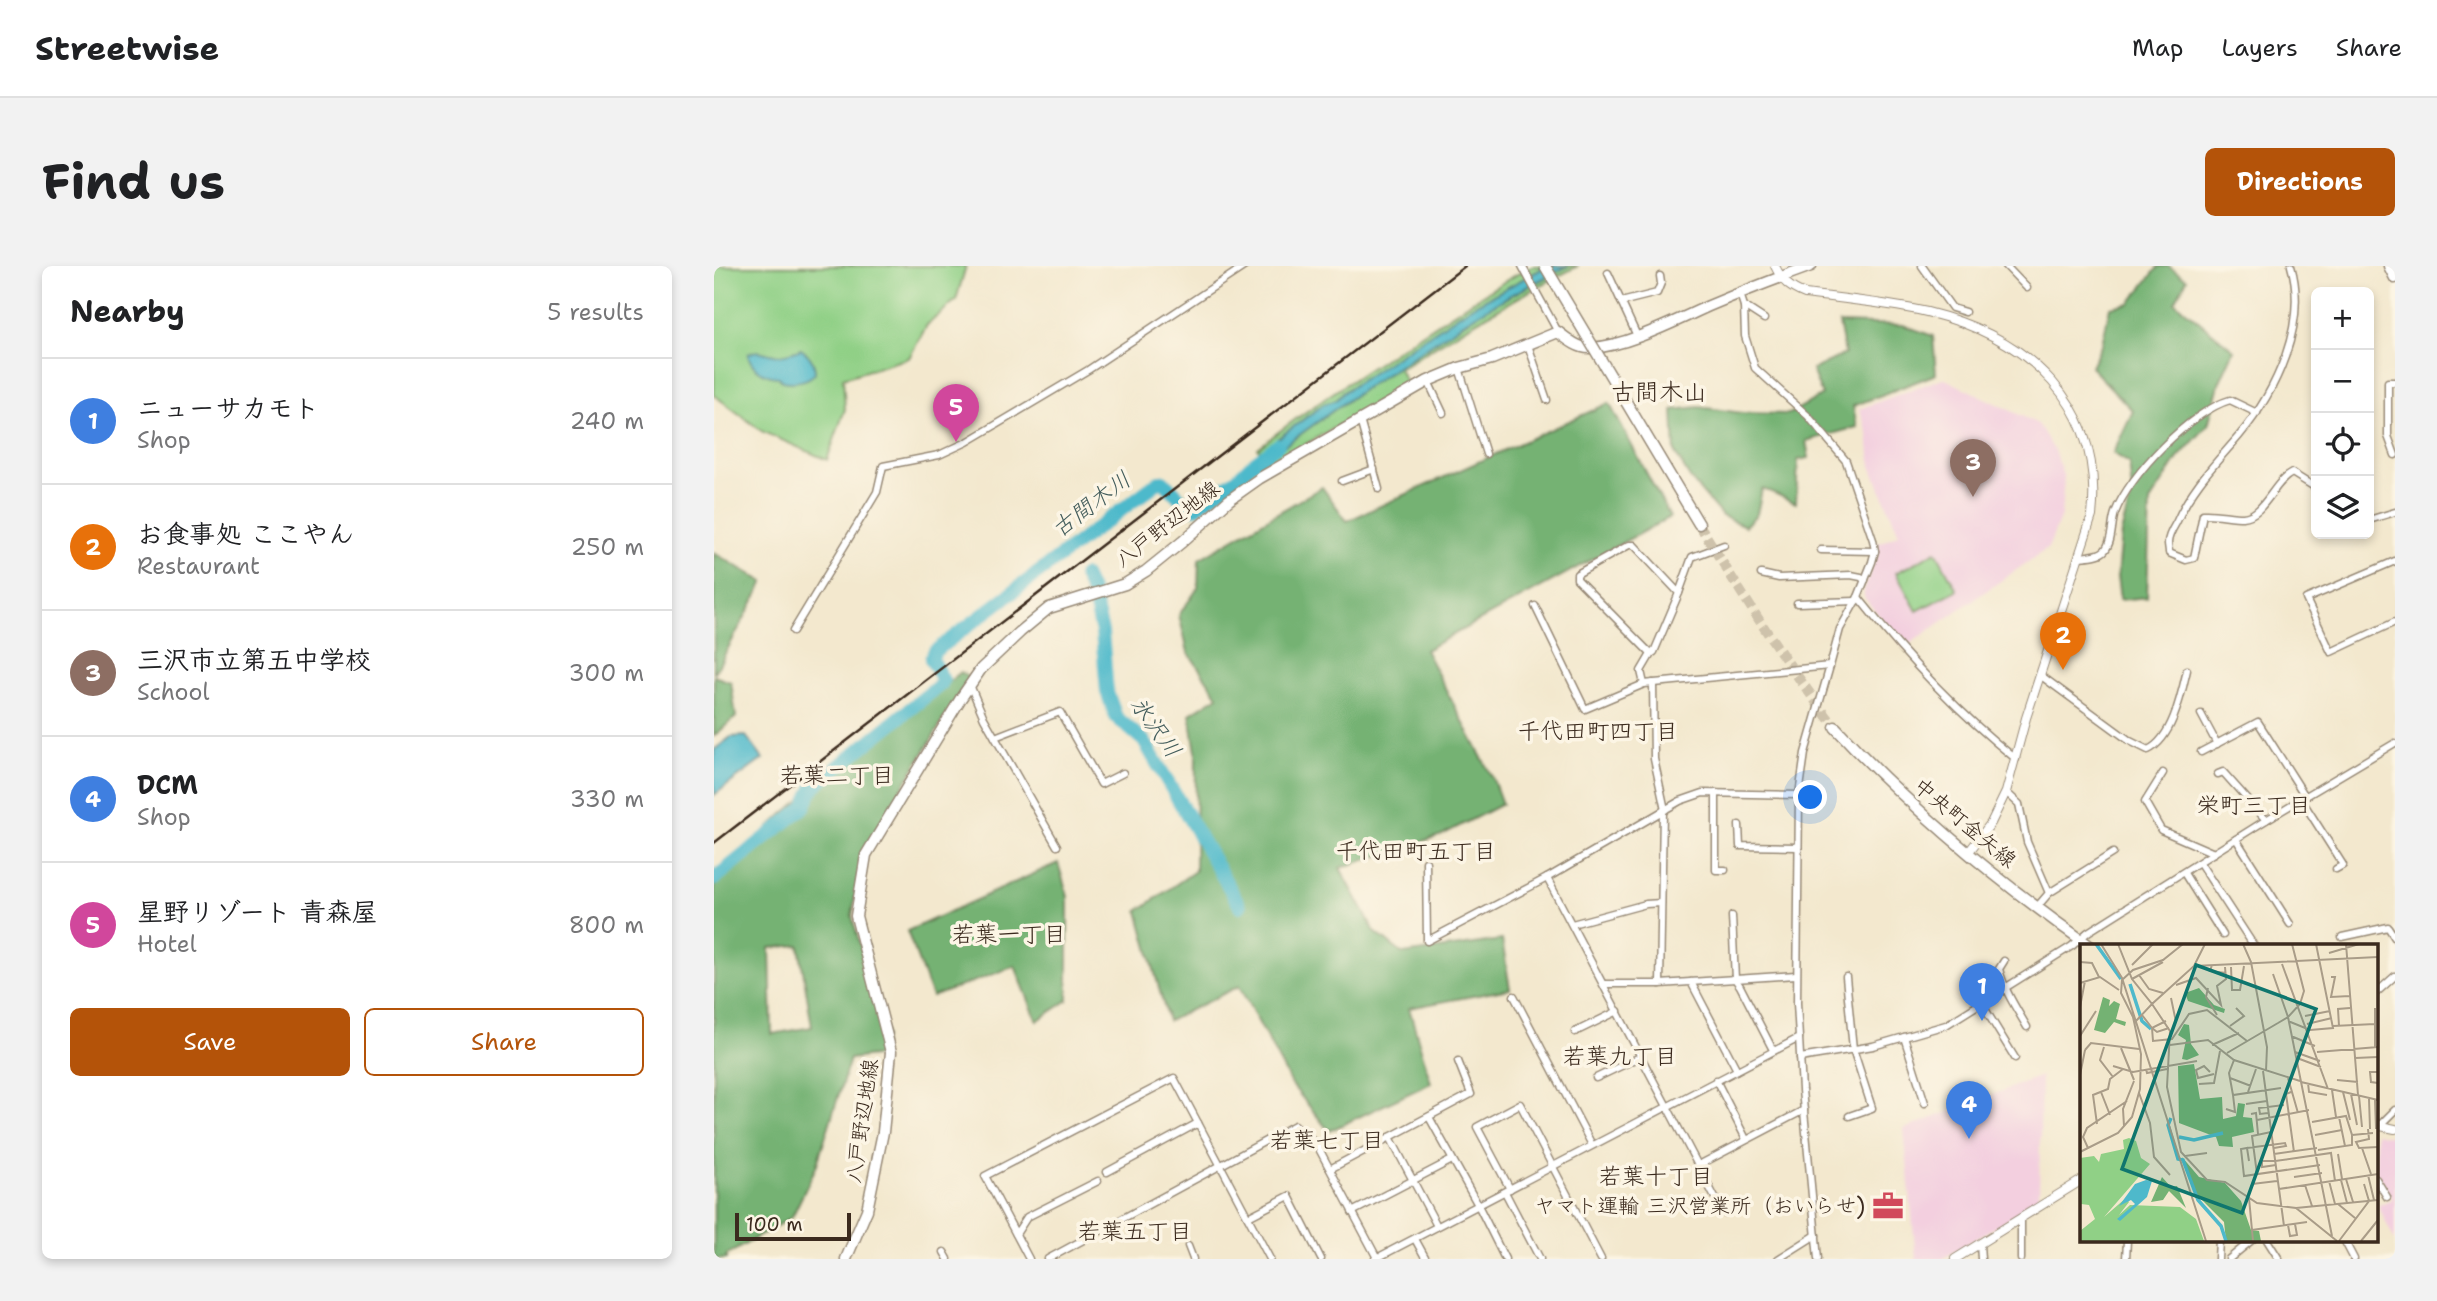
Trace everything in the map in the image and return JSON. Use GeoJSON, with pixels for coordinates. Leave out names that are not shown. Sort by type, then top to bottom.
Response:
{"type":"FeatureCollection","features":[{"type":"Feature","properties":{"kind":"main road"},"geometry":{"type":"LineString","coordinates":[[1545,266],[1699,524]]}},
{"type":"Feature","properties":{"kind":"main road"},"geometry":{"type":"LineString","coordinates":[[1558,332],[1589,349],[1610,345],[1811,266]]}},
{"type":"Feature","properties":{"kind":"main road"},"geometry":{"type":"LineString","coordinates":[[2389,266],[2395,278]]}},
{"type":"Feature","properties":{"kind":"main road","name":"八戸野辺地線"},"geometry":{"type":"LineString","coordinates":[[846,1259],[867,1210],[883,1132],[891,1052],[856,916],[866,855],[970,684],[996,653],[1049,608],[1105,591],[1136,578],[1182,542],[1228,500],[1260,478],[1428,381],[1558,332]]}},
{"type":"Feature","properties":{"kind":"main road","name":"中央町金矢線"},"geometry":{"type":"LineString","coordinates":[[1835,727],[1914,808],[1968,853],[2088,944]]}},
{"type":"Feature","properties":{"kind":"street"},"geometry":{"type":"LineString","coordinates":[[793,631],[877,492],[883,466],[939,455],[967,442],[1112,355],[1245,266]]}},
{"type":"Feature","properties":{"kind":"street"},"geometry":{"type":"LineString","coordinates":[[1775,266],[1780,278],[1791,289],[1805,294],[1927,312],[1988,335],[2032,361],[2051,379],[2066,399],[2086,442],[2093,468],[2095,491],[2092,516],[2040,675],[2007,792],[1991,823],[1968,853]]}},
{"type":"Feature","properties":{"kind":"street"},"geometry":{"type":"LineString","coordinates":[[2006,266],[2027,288]]}},
{"type":"Feature","properties":{"kind":"street"},"geometry":{"type":"LineString","coordinates":[[2291,266],[2296,304],[2286,353],[2268,397],[2186,499],[2168,543],[2169,553],[2186,560],[2194,558],[2203,514],[2244,517],[2255,513],[2285,476],[2292,473],[2311,485]]}},
{"type":"Feature","properties":{"kind":"street"},"geometry":{"type":"LineString","coordinates":[[1523,267],[1558,332]]}},
{"type":"Feature","properties":{"kind":"street"},"geometry":{"type":"LineString","coordinates":[[1926,267],[1952,308],[1965,312]]}},
{"type":"Feature","properties":{"kind":"street"},"geometry":{"type":"LineString","coordinates":[[1608,273],[1637,336]]}},
{"type":"Feature","properties":{"kind":"street"},"geometry":{"type":"LineString","coordinates":[[1621,302],[1657,293],[1661,283],[1660,276]]}},
{"type":"Feature","properties":{"kind":"street"},"geometry":{"type":"LineString","coordinates":[[1740,294],[1744,306],[1745,335],[1755,368],[1808,416],[1846,461],[1875,551],[1857,599],[1840,629],[1805,753],[1799,795],[1796,975],[1804,1110],[1818,1259]]}},
{"type":"Feature","properties":{"kind":"street"},"geometry":{"type":"LineString","coordinates":[[1744,306],[1764,319]]}},
{"type":"Feature","properties":{"kind":"street"},"geometry":{"type":"LineString","coordinates":[[1528,345],[1547,400]]}},
{"type":"Feature","properties":{"kind":"street"},"geometry":{"type":"LineString","coordinates":[[1459,368],[1486,454]]}},
{"type":"Feature","properties":{"kind":"street"},"geometry":{"type":"LineString","coordinates":[[1428,381],[1443,413]]}},
{"type":"Feature","properties":{"kind":"street"},"geometry":{"type":"LineString","coordinates":[[2395,382],[2388,382],[2388,436],[2395,455]]}},
{"type":"Feature","properties":{"kind":"street"},"geometry":{"type":"LineString","coordinates":[[2080,557],[2102,553],[2108,547],[2115,513],[2128,487],[2160,449],[2203,413],[2230,400],[2257,413]]}},
{"type":"Feature","properties":{"kind":"street"},"geometry":{"type":"LineString","coordinates":[[1360,420],[1379,489]]}},
{"type":"Feature","properties":{"kind":"street"},"geometry":{"type":"LineString","coordinates":[[1342,481],[1374,469]]}},
{"type":"Feature","properties":{"kind":"street"},"geometry":{"type":"LineString","coordinates":[[2374,518],[2395,512]]}},
{"type":"Feature","properties":{"kind":"street"},"geometry":{"type":"LineString","coordinates":[[1651,654],[1577,579],[1577,574],[1629,545],[1634,545],[1679,593]]}},
{"type":"Feature","properties":{"kind":"street"},"geometry":{"type":"LineString","coordinates":[[1644,684],[1641,671],[1679,593],[1692,557],[1724,545]]}},
{"type":"Feature","properties":{"kind":"street"},"geometry":{"type":"LineString","coordinates":[[1821,550],[1875,551]]}},
{"type":"Feature","properties":{"kind":"street"},"geometry":{"type":"LineString","coordinates":[[2395,561],[2306,599],[2331,652],[2395,622]]}},
{"type":"Feature","properties":{"kind":"street"},"geometry":{"type":"LineString","coordinates":[[1761,574],[1779,578],[1850,575],[1865,580]]}},
{"type":"Feature","properties":{"kind":"street"},"geometry":{"type":"LineString","coordinates":[[1797,603],[1857,599]]}},
{"type":"Feature","properties":{"kind":"street"},"geometry":{"type":"LineString","coordinates":[[1857,599],[1898,646],[1959,708],[2016,759]]}},
{"type":"Feature","properties":{"kind":"street"},"geometry":{"type":"LineString","coordinates":[[1535,606],[1585,709],[1644,684],[1830,666]]}},
{"type":"Feature","properties":{"kind":"street"},"geometry":{"type":"LineString","coordinates":[[2040,675],[2130,741],[2148,750],[2156,746],[2173,717],[2187,670]]}},
{"type":"Feature","properties":{"kind":"street"},"geometry":{"type":"LineString","coordinates":[[1653,683],[1654,759],[1664,810],[1660,984]]}},
{"type":"Feature","properties":{"kind":"street"},"geometry":{"type":"LineString","coordinates":[[970,684],[996,737],[1057,846]]}},
{"type":"Feature","properties":{"kind":"street"},"geometry":{"type":"LineString","coordinates":[[996,737],[1059,712],[1101,784],[1123,773]]}},
{"type":"Feature","properties":{"kind":"street"},"geometry":{"type":"LineString","coordinates":[[2201,714],[2217,744]]}},
{"type":"Feature","properties":{"kind":"street"},"geometry":{"type":"LineString","coordinates":[[2202,752],[2258,722],[2343,865],[2336,869]]}},
{"type":"Feature","properties":{"kind":"street"},"geometry":{"type":"LineString","coordinates":[[1800,1058],[1853,1049],[1946,1025],[2266,820],[2395,743]]}},
{"type":"Feature","properties":{"kind":"street"},"geometry":{"type":"LineString","coordinates":[[2218,774],[2223,772],[2266,820]]}},
{"type":"Feature","properties":{"kind":"street"},"geometry":{"type":"LineString","coordinates":[[2163,773],[2145,802],[2161,830],[2214,853]]}},
{"type":"Feature","properties":{"kind":"street"},"geometry":{"type":"LineString","coordinates":[[2007,792],[2019,804],[2027,842],[2049,893]]}},
{"type":"Feature","properties":{"kind":"street"},"geometry":{"type":"LineString","coordinates":[[1426,862],[1427,941],[1694,796],[1716,793],[1799,795]]}},
{"type":"Feature","properties":{"kind":"street"},"geometry":{"type":"LineString","coordinates":[[1716,793],[1716,870],[1725,870]]}},
{"type":"Feature","properties":{"kind":"street"},"geometry":{"type":"LineString","coordinates":[[1739,825],[1740,846],[1797,847]]}},
{"type":"Feature","properties":{"kind":"street"},"geometry":{"type":"LineString","coordinates":[[2236,839],[2290,924]]}},
{"type":"Feature","properties":{"kind":"street"},"geometry":{"type":"LineString","coordinates":[[2037,907],[2049,893],[2113,853]]}},
{"type":"Feature","properties":{"kind":"street"},"geometry":{"type":"LineString","coordinates":[[2200,863],[2253,944]]}},
{"type":"Feature","properties":{"kind":"street"},"geometry":{"type":"LineString","coordinates":[[2184,873],[2223,935]]}},
{"type":"Feature","properties":{"kind":"street"},"geometry":{"type":"LineString","coordinates":[[1547,878],[1723,1213]]}},
{"type":"Feature","properties":{"kind":"street"},"geometry":{"type":"LineString","coordinates":[[1572,924],[1646,904],[1661,903]]}},
{"type":"Feature","properties":{"kind":"street"},"geometry":{"type":"LineString","coordinates":[[1732,916],[1735,979],[1773,1050]]}},
{"type":"Feature","properties":{"kind":"street"},"geometry":{"type":"LineString","coordinates":[[2342,937],[2388,927],[2395,937]]}},
{"type":"Feature","properties":{"kind":"street"},"geometry":{"type":"LineString","coordinates":[[2004,961],[1998,969],[2027,1027]]}},
{"type":"Feature","properties":{"kind":"street"},"geometry":{"type":"LineString","coordinates":[[1604,984],[1660,984],[1796,975]]}},
{"type":"Feature","properties":{"kind":"street"},"geometry":{"type":"LineString","coordinates":[[1846,976],[1853,1049],[1872,1108],[1849,1116]]}},
{"type":"Feature","properties":{"kind":"street"},"geometry":{"type":"LineString","coordinates":[[2378,991],[2395,976]]}},
{"type":"Feature","properties":{"kind":"street"},"geometry":{"type":"LineString","coordinates":[[1691,982],[1737,1070]]}},
{"type":"Feature","properties":{"kind":"street"},"geometry":{"type":"LineString","coordinates":[[1514,996],[1592,1145]]}},
{"type":"Feature","properties":{"kind":"street"},"geometry":{"type":"LineString","coordinates":[[1982,1004],[2015,1058]]}},
{"type":"Feature","properties":{"kind":"street"},"geometry":{"type":"LineString","coordinates":[[1575,1032],[1618,1011]]}},
{"type":"Feature","properties":{"kind":"street"},"geometry":{"type":"LineString","coordinates":[[1904,1037],[1925,1103]]}},
{"type":"Feature","properties":{"kind":"street"},"geometry":{"type":"LineString","coordinates":[[1048,1259],[1295,1125],[1317,1145],[1376,1259],[1799,1038]]}},
{"type":"Feature","properties":{"kind":"street"},"geometry":{"type":"LineString","coordinates":[[1596,1078],[1642,1056]]}},
{"type":"Feature","properties":{"kind":"street"},"geometry":{"type":"LineString","coordinates":[[1330,1169],[1471,1094],[1458,1060]]}},
{"type":"Feature","properties":{"kind":"street"},"geometry":{"type":"LineString","coordinates":[[1029,1259],[985,1176],[1174,1078],[1270,1259]]}},
{"type":"Feature","properties":{"kind":"street"},"geometry":{"type":"LineString","coordinates":[[1716,1080],[1746,1139]]}},
{"type":"Feature","properties":{"kind":"street"},"geometry":{"type":"LineString","coordinates":[[1540,1259],[1477,1127],[1520,1104],[1601,1259]]}},
{"type":"Feature","properties":{"kind":"street"},"geometry":{"type":"LineString","coordinates":[[1699,1165],[1804,1110]]}},
{"type":"Feature","properties":{"kind":"street"},"geometry":{"type":"LineString","coordinates":[[2378,1126],[2395,1110]]}},
{"type":"Feature","properties":{"kind":"street"},"geometry":{"type":"LineString","coordinates":[[1429,1117],[1505,1259]]}},
{"type":"Feature","properties":{"kind":"street"},"geometry":{"type":"LineString","coordinates":[[1107,1172],[1198,1123]]}},
{"type":"Feature","properties":{"kind":"street"},"geometry":{"type":"LineString","coordinates":[[1390,1137],[1437,1226]]}},
{"type":"Feature","properties":{"kind":"street"},"geometry":{"type":"LineString","coordinates":[[1352,1212],[1452,1160]]}},
{"type":"Feature","properties":{"kind":"street"},"geometry":{"type":"LineString","coordinates":[[1016,1234],[1027,1217],[1098,1181]]}},
{"type":"Feature","properties":{"kind":"street"},"geometry":{"type":"LineString","coordinates":[[1955,1259],[2080,1181]]}},
{"type":"Feature","properties":{"kind":"street"},"geometry":{"type":"LineString","coordinates":[[2378,1182],[2387,1197]]}},
{"type":"Feature","properties":{"kind":"street"},"geometry":{"type":"LineString","coordinates":[[1248,1217],[1289,1196],[1321,1259]]}},
{"type":"Feature","properties":{"kind":"street"},"geometry":{"type":"LineString","coordinates":[[2021,1219],[2021,1259]]}},
{"type":"Feature","properties":{"kind":"street"},"geometry":{"type":"LineString","coordinates":[[1778,1259],[1816,1235]]}},
{"type":"Feature","properties":{"kind":"street"},"geometry":{"type":"LineString","coordinates":[[1415,1239],[1426,1259]]}},
{"type":"Feature","properties":{"kind":"street"},"geometry":{"type":"LineString","coordinates":[[2229,1259],[2250,1242]]}},
{"type":"Feature","properties":{"kind":"street"},"geometry":{"type":"LineString","coordinates":[[2268,1242],[2279,1259]]}},
{"type":"Feature","properties":{"kind":"street"},"geometry":{"type":"LineString","coordinates":[[2345,1242],[2354,1259]]}},
{"type":"Feature","properties":{"kind":"street"},"geometry":{"type":"LineString","coordinates":[[1980,1244],[1981,1259]]}},
{"type":"Feature","properties":{"kind":"street"},"geometry":{"type":"LineString","coordinates":[[1188,1245],[1193,1259]]}},
{"type":"Feature","properties":{"kind":"shaded area"},"geometry":{"type":"Polygon","coordinates":[[[1943,378],[2038,424],[2054,450],[2064,478],[2061,516],[2048,548],[1904,648],[1864,597],[1864,588],[1878,552],[1877,544],[1899,534],[1871,466],[1868,433],[1859,409],[1943,378]]]}},
{"type":"Feature","properties":{"kind":"shaded area"},"geometry":{"type":"Polygon","coordinates":[[[2041,1076],[2039,1200],[1942,1259],[1916,1259],[1904,1129],[2041,1076]]]}},
{"type":"Feature","properties":{"kind":"shaded area"},"geometry":{"type":"Polygon","coordinates":[[[2378,1133],[2395,1137],[2395,1241],[2378,1205],[2392,1199],[2378,1175],[2378,1133]]]}},
{"type":"Feature","properties":{"kind":"green space"},"geometry":{"type":"Polygon","coordinates":[[[714,266],[966,266],[956,300],[927,325],[909,358],[843,378],[845,409],[827,460],[763,432],[714,395],[714,266]]]}},
{"type":"Feature","properties":{"kind":"green space"},"geometry":{"type":"Polygon","coordinates":[[[1532,266],[1547,266],[1469,308],[1342,393],[1336,400],[1324,404],[1260,452],[1258,448],[1332,394],[1469,303],[1532,266]]]}},
{"type":"Feature","properties":{"kind":"green space"},"geometry":{"type":"Polygon","coordinates":[[[1568,266],[1578,266],[1487,315],[1399,369],[1407,385],[1270,465],[1266,459],[1352,397],[1487,308],[1568,266]]]}},
{"type":"Feature","properties":{"kind":"green space"},"geometry":{"type":"Polygon","coordinates":[[[2159,266],[2168,266],[2187,279],[2175,302],[2234,350],[2220,381],[2208,425],[2178,458],[2150,502],[2147,597],[2120,600],[2117,577],[2121,533],[2132,492],[2129,463],[2113,453],[2133,411],[2091,367],[2102,344],[2110,307],[2130,303],[2159,266]]]}},
{"type":"Feature","properties":{"kind":"green space"},"geometry":{"type":"Polygon","coordinates":[[[1839,323],[1903,325],[1933,336],[1936,374],[1853,406],[1857,427],[1806,441],[1809,458],[1798,460],[1796,503],[1762,489],[1757,514],[1745,526],[1722,516],[1692,481],[1675,453],[1673,410],[1699,407],[1742,413],[1789,414],[1822,395],[1812,370],[1845,354],[1839,323]]]}},
{"type":"Feature","properties":{"kind":"green space"},"geometry":{"type":"Polygon","coordinates":[[[1609,403],[1670,517],[1425,650],[1492,777],[1502,804],[1442,835],[1340,868],[1375,932],[1403,954],[1502,940],[1510,989],[1409,1008],[1431,1083],[1329,1131],[1292,1085],[1239,986],[1168,1021],[1138,911],[1195,871],[1196,752],[1190,714],[1218,696],[1188,652],[1179,615],[1198,588],[1199,559],[1322,487],[1347,521],[1609,403]]]}},
{"type":"Feature","properties":{"kind":"green space"},"geometry":{"type":"Polygon","coordinates":[[[1936,551],[1957,590],[1917,611],[1896,573],[1936,551]]]}},
{"type":"Feature","properties":{"kind":"green space"},"geometry":{"type":"Polygon","coordinates":[[[714,553],[764,582],[714,674],[714,553]]]}},
{"type":"Feature","properties":{"kind":"green space"},"geometry":{"type":"Polygon","coordinates":[[[961,672],[969,678],[863,852],[852,916],[885,1035],[881,1055],[850,1059],[816,1167],[792,1217],[727,1255],[726,1259],[714,1259],[714,887],[729,866],[784,813],[961,672]],[[799,945],[770,948],[772,1034],[812,1027],[799,945]]]}},
{"type":"Feature","properties":{"kind":"green space"},"geometry":{"type":"Polygon","coordinates":[[[714,676],[731,682],[736,717],[714,736],[714,676]]]}},
{"type":"Feature","properties":{"kind":"green space"},"geometry":{"type":"Polygon","coordinates":[[[1058,863],[1068,897],[1068,1000],[1037,1021],[1015,966],[932,997],[907,931],[1058,863]]]}},
{"type":"Feature","properties":{"kind":"water"},"geometry":{"type":"Polygon","coordinates":[[[1547,266],[1568,266],[1468,320],[1352,397],[1266,459],[1260,452],[1324,404],[1336,400],[1342,393],[1469,308],[1547,266]]]}},
{"type":"Feature","properties":{"kind":"water"},"geometry":{"type":"Polygon","coordinates":[[[801,349],[811,360],[815,373],[795,382],[782,381],[759,371],[748,354],[759,351],[780,355],[801,349]]]}},
{"type":"Feature","properties":{"kind":"water"},"geometry":{"type":"Polygon","coordinates":[[[746,736],[763,759],[714,795],[714,750],[731,737],[746,736]]]}},
{"type":"Feature","properties":{"kind":"waterway","name":"古間木川"},"geometry":{"type":"LineString","coordinates":[[714,879],[804,807],[814,786],[941,684],[943,680],[931,659],[935,651],[1157,483],[1163,481],[1190,508],[1195,508],[1238,478],[1278,445]]}},
{"type":"Feature","properties":{"kind":"waterway","name":"氷沢川"},"geometry":{"type":"LineString","coordinates":[[1084,576],[1092,593]]}},
{"type":"Feature","properties":{"kind":"waterway","name":"氷沢川"},"geometry":{"type":"LineString","coordinates":[[1094,599],[1102,632],[1107,692],[1116,717],[1144,741],[1240,906]]}},
{"type":"Feature","properties":{"kind":"tunnel"},"geometry":{"type":"LineString","coordinates":[[1699,524],[1764,627],[1835,727]]}},
{"type":"Feature","properties":{"kind":"railway"},"geometry":{"type":"LineString","coordinates":[[714,843],[1465,266]]}},
{"type":"Feature","properties":{"kind":"place","name":"星野リゾート 青森屋"},"geometry":{"type":"Point","coordinates":[956,442]}},
{"type":"Feature","properties":{"kind":"place","name":"三沢市立第五中学校"},"geometry":{"type":"Point","coordinates":[1973,497]}},
{"type":"Feature","properties":{"kind":"place","name":"お食事処 ここやん"},"geometry":{"type":"Point","coordinates":[2063,670]}},
{"type":"Feature","properties":{"kind":"place","name":"ニューサカモト"},"geometry":{"type":"Point","coordinates":[1982,1021]}},
{"type":"Feature","properties":{"kind":"place","name":"DCM"},"geometry":{"type":"Point","coordinates":[1969,1139]}},
{"type":"Feature","properties":{"kind":"place","name":"ヤマト運輸 三沢営業所（おいらせ)"},"geometry":{"type":"Point","coordinates":[1888,1206]}},
{"type":"Feature","properties":{"kind":"district","name":"古間木山"},"geometry":{"type":"Point","coordinates":[1659,392]}},
{"type":"Feature","properties":{"kind":"district","name":"千代田町四丁目"},"geometry":{"type":"Point","coordinates":[1598,731]}},
{"type":"Feature","properties":{"kind":"district","name":"若葉二丁目"},"geometry":{"type":"Point","coordinates":[837,775]}},
{"type":"Feature","properties":{"kind":"district","name":"栄町三丁目"},"geometry":{"type":"Point","coordinates":[2254,805]}},
{"type":"Feature","properties":{"kind":"district","name":"千代田町五丁目"},"geometry":{"type":"Point","coordinates":[1416,851]}},
{"type":"Feature","properties":{"kind":"district","name":"若葉一丁目"},"geometry":{"type":"Point","coordinates":[1009,934]}},
{"type":"Feature","properties":{"kind":"district","name":"若葉九丁目"},"geometry":{"type":"Point","coordinates":[1620,1056]}},
{"type":"Feature","properties":{"kind":"district","name":"若葉七丁目"},"geometry":{"type":"Point","coordinates":[1327,1140]}},
{"type":"Feature","properties":{"kind":"district","name":"若葉十丁目"},"geometry":{"type":"Point","coordinates":[1656,1176]}},
{"type":"Feature","properties":{"kind":"district","name":"若葉五丁目"},"geometry":{"type":"Point","coordinates":[1135,1231]}}]}
